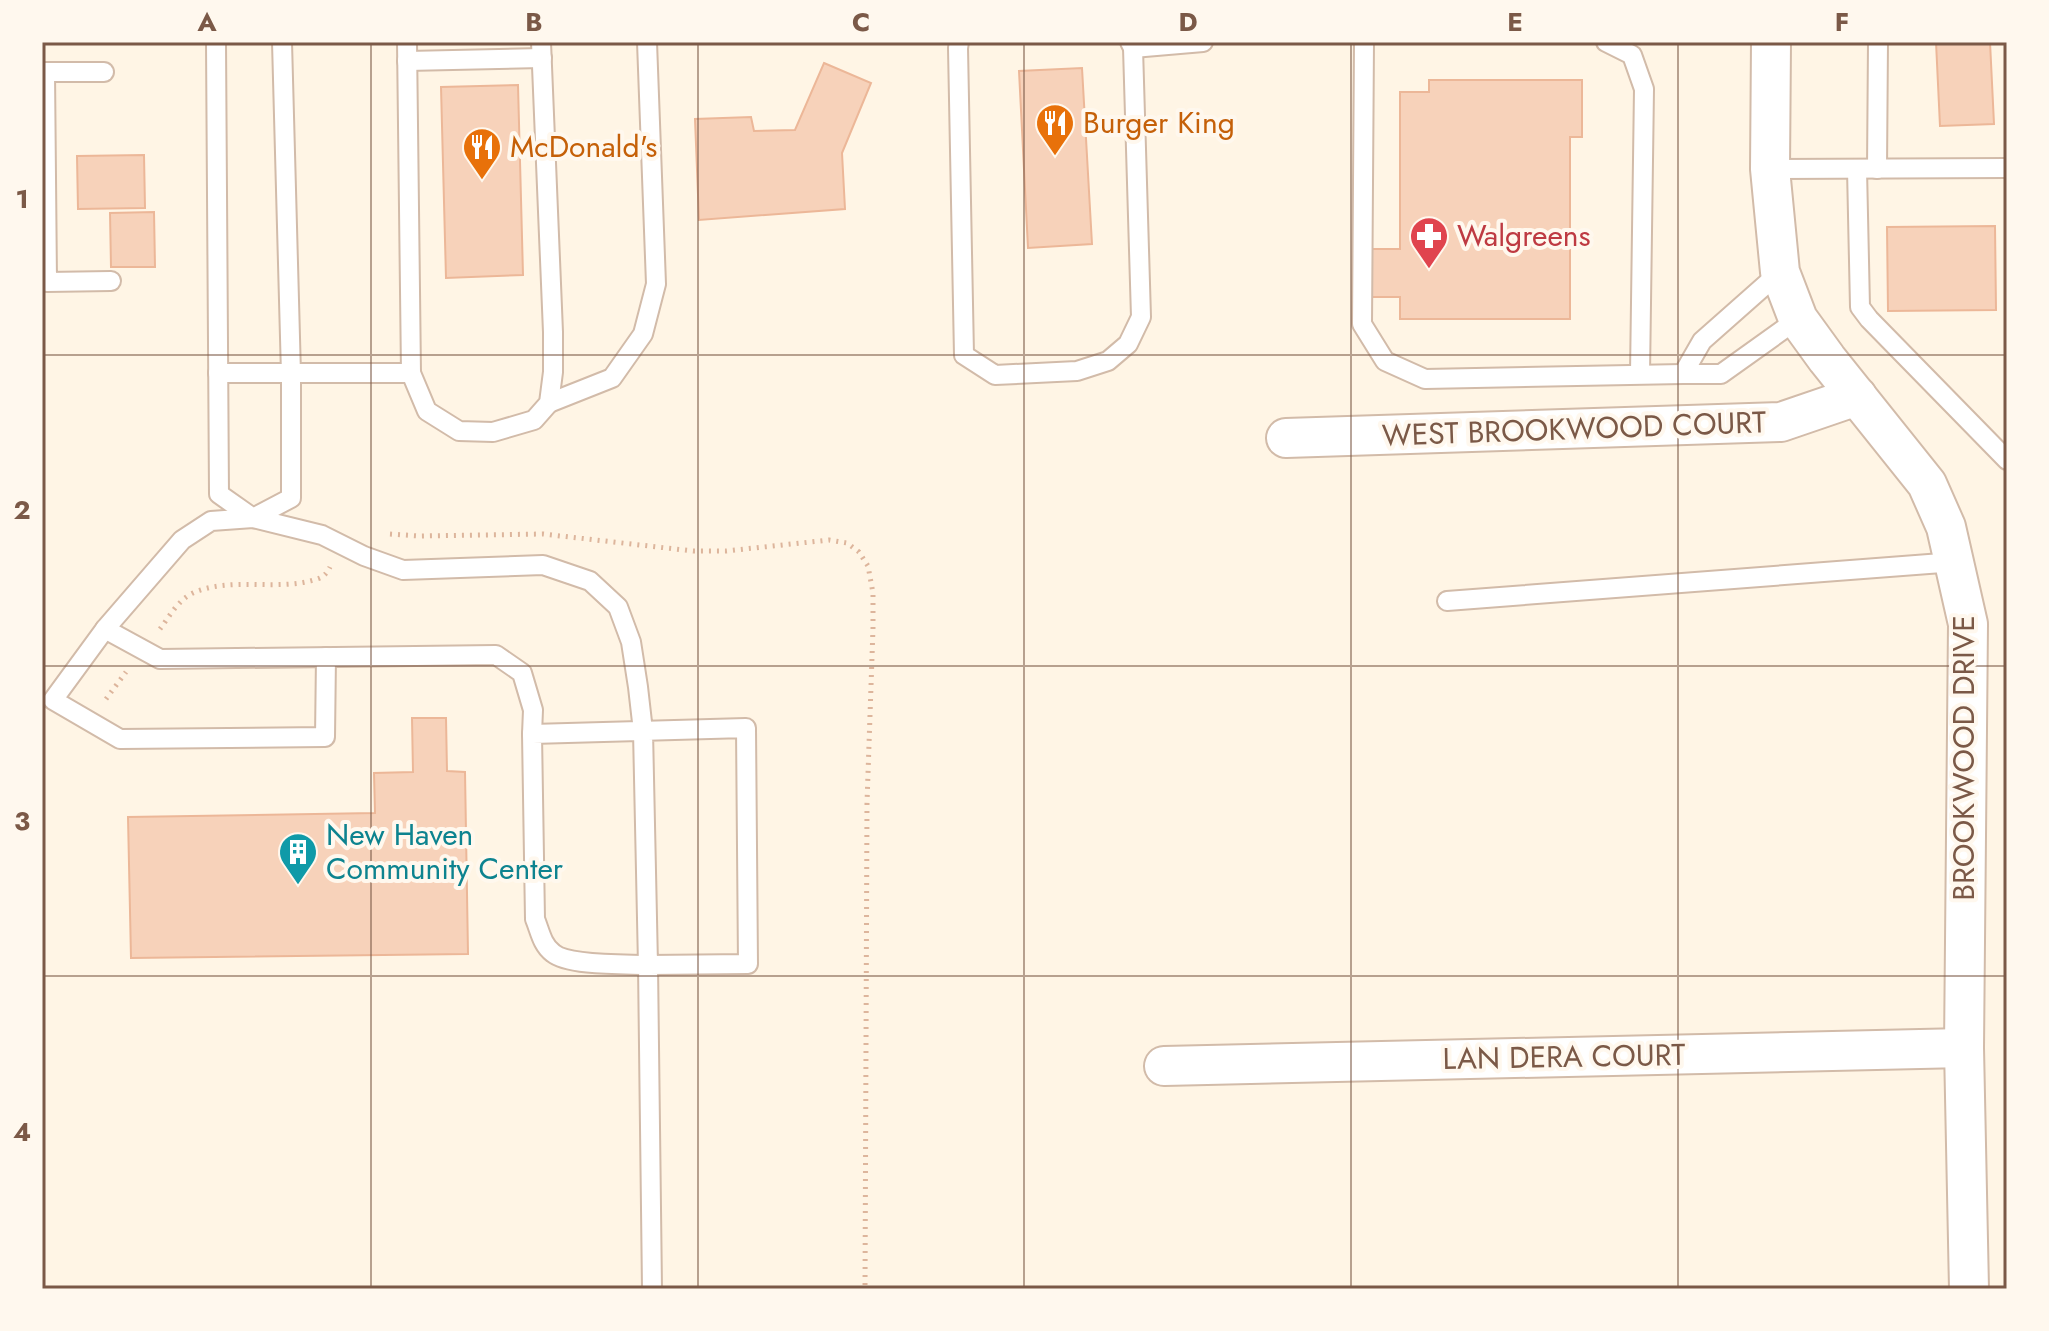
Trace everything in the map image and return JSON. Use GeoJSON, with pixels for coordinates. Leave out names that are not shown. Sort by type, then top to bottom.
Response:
{"type":"FeatureCollection","features":[{"type":"Feature","properties":{"kind":"street","name":"BROOKWOOD DRIVE"},"geometry":{"type":"LineString","coordinates":[[1771,42],[1770,169],[1780,272],[1798,319],[1927,484],[1946,527],[1968,624],[1964,1048],[1969,1289]]}},
{"type":"Feature","properties":{"kind":"street","name":"WEST BROOKWOOD COURT"},"geometry":{"type":"LineString","coordinates":[[1286,438],[1781,422],[1857,396]]}},
{"type":"Feature","properties":{"kind":"street","name":"LAN DERA COURT"},"geometry":{"type":"LineString","coordinates":[[1164,1066],[1964,1048]]}},
{"type":"Feature","properties":{"kind":"lane"},"geometry":{"type":"LineString","coordinates":[[216,42],[219,494],[253,518]]}},
{"type":"Feature","properties":{"kind":"lane"},"geometry":{"type":"LineString","coordinates":[[253,518],[291,498],[291,374],[282,42]]}},
{"type":"Feature","properties":{"kind":"lane"},"geometry":{"type":"LineString","coordinates":[[549,403],[553,332],[542,50],[407,51],[411,373],[427,411],[459,431],[493,432],[534,420],[549,403],[612,378],[643,334],[656,284],[647,42]]}},
{"type":"Feature","properties":{"kind":"lane"},"geometry":{"type":"LineString","coordinates":[[959,42],[964,355],[995,375],[1077,371],[1108,361],[1128,344],[1141,317],[1132,45],[1203,42]]}},
{"type":"Feature","properties":{"kind":"lane"},"geometry":{"type":"LineString","coordinates":[[1364,42],[1362,324],[1385,361],[1425,379],[1721,374],[1798,319]]}},
{"type":"Feature","properties":{"kind":"lane"},"geometry":{"type":"LineString","coordinates":[[1606,42],[1632,55],[1644,89],[1640,374]]}},
{"type":"Feature","properties":{"kind":"lane"},"geometry":{"type":"LineString","coordinates":[[1877,169],[1878,42]]}},
{"type":"Feature","properties":{"kind":"lane"},"geometry":{"type":"LineString","coordinates":[[104,72],[44,72],[47,282],[111,281]]}},
{"type":"Feature","properties":{"kind":"lane"},"geometry":{"type":"LineString","coordinates":[[1770,169],[2007,168]]}},
{"type":"Feature","properties":{"kind":"lane"},"geometry":{"type":"LineString","coordinates":[[1857,169],[1860,307],[2007,460]]}},
{"type":"Feature","properties":{"kind":"lane"},"geometry":{"type":"LineString","coordinates":[[1683,374],[1702,341],[1780,272]]}},
{"type":"Feature","properties":{"kind":"lane"},"geometry":{"type":"LineString","coordinates":[[218,373],[411,373]]}},
{"type":"Feature","properties":{"kind":"lane"},"geometry":{"type":"LineString","coordinates":[[326,657],[325,737],[120,739],[53,700],[105,629],[182,540],[211,521],[253,518],[322,535],[364,556],[403,570],[543,565],[590,581],[618,607],[631,642],[643,731],[652,1289]]}},
{"type":"Feature","properties":{"kind":"lane"},"geometry":{"type":"LineString","coordinates":[[1447,601],[1955,562]]}},
{"type":"Feature","properties":{"kind":"lane"},"geometry":{"type":"LineString","coordinates":[[105,629],[160,659],[496,655],[522,673],[533,710],[532,734],[535,919],[545,945],[555,956],[594,963],[748,964],[746,728],[532,734]]}},
{"type":"Feature","properties":{"kind":"path"},"geometry":{"type":"LineString","coordinates":[[157,633],[178,604],[191,594],[213,587],[298,583],[318,579],[326,574],[330,566]]}},
{"type":"Feature","properties":{"kind":"path"},"geometry":{"type":"LineString","coordinates":[[98,710],[128,670]]}},
{"type":"Feature","properties":{"kind":"building"},"geometry":{"type":"Polygon","coordinates":[[[1936,42],[1990,42],[1994,124],[1940,126],[1936,42]]]}},
{"type":"Feature","properties":{"kind":"building"},"geometry":{"type":"Polygon","coordinates":[[[824,63],[871,83],[842,153],[845,209],[699,220],[695,119],[751,117],[754,131],[795,130],[824,63]]]}},
{"type":"Feature","properties":{"kind":"building","name":"Burger King"},"geometry":{"type":"Polygon","coordinates":[[[1082,68],[1092,244],[1028,248],[1019,71],[1082,68]]]}},
{"type":"Feature","properties":{"kind":"building","name":"Walgreens"},"geometry":{"type":"Polygon","coordinates":[[[1429,80],[1582,80],[1582,137],[1570,137],[1570,319],[1400,319],[1400,297],[1365,297],[1365,249],[1400,249],[1400,92],[1429,92],[1429,80]]]}},
{"type":"Feature","properties":{"kind":"building","name":"McDonald's"},"geometry":{"type":"Polygon","coordinates":[[[518,85],[523,275],[446,278],[441,87],[518,85]]]}},
{"type":"Feature","properties":{"kind":"building"},"geometry":{"type":"Polygon","coordinates":[[[144,155],[145,208],[78,209],[77,156],[144,155]]]}},
{"type":"Feature","properties":{"kind":"building"},"geometry":{"type":"Polygon","coordinates":[[[154,212],[155,267],[111,267],[110,213],[154,212]]]}},
{"type":"Feature","properties":{"kind":"building"},"geometry":{"type":"Polygon","coordinates":[[[1995,226],[1996,310],[1888,311],[1887,227],[1995,226]]]}},
{"type":"Feature","properties":{"kind":"building","name":"New Haven Community Center"},"geometry":{"type":"Polygon","coordinates":[[[412,718],[446,718],[447,771],[465,772],[468,954],[131,958],[128,817],[375,813],[374,773],[413,772],[412,718]]]}},
{"type":"Feature","properties":{"kind":"place","name":"Burger King"},"geometry":{"type":"Point","coordinates":[1055,157]}},
{"type":"Feature","properties":{"kind":"place","name":"McDonald's"},"geometry":{"type":"Point","coordinates":[482,181]}},
{"type":"Feature","properties":{"kind":"place","name":"Walgreens"},"geometry":{"type":"Point","coordinates":[1429,270]}},
{"type":"Feature","properties":{"kind":"place","name":"New Haven Community Center"},"geometry":{"type":"Point","coordinates":[298,886]}}]}
